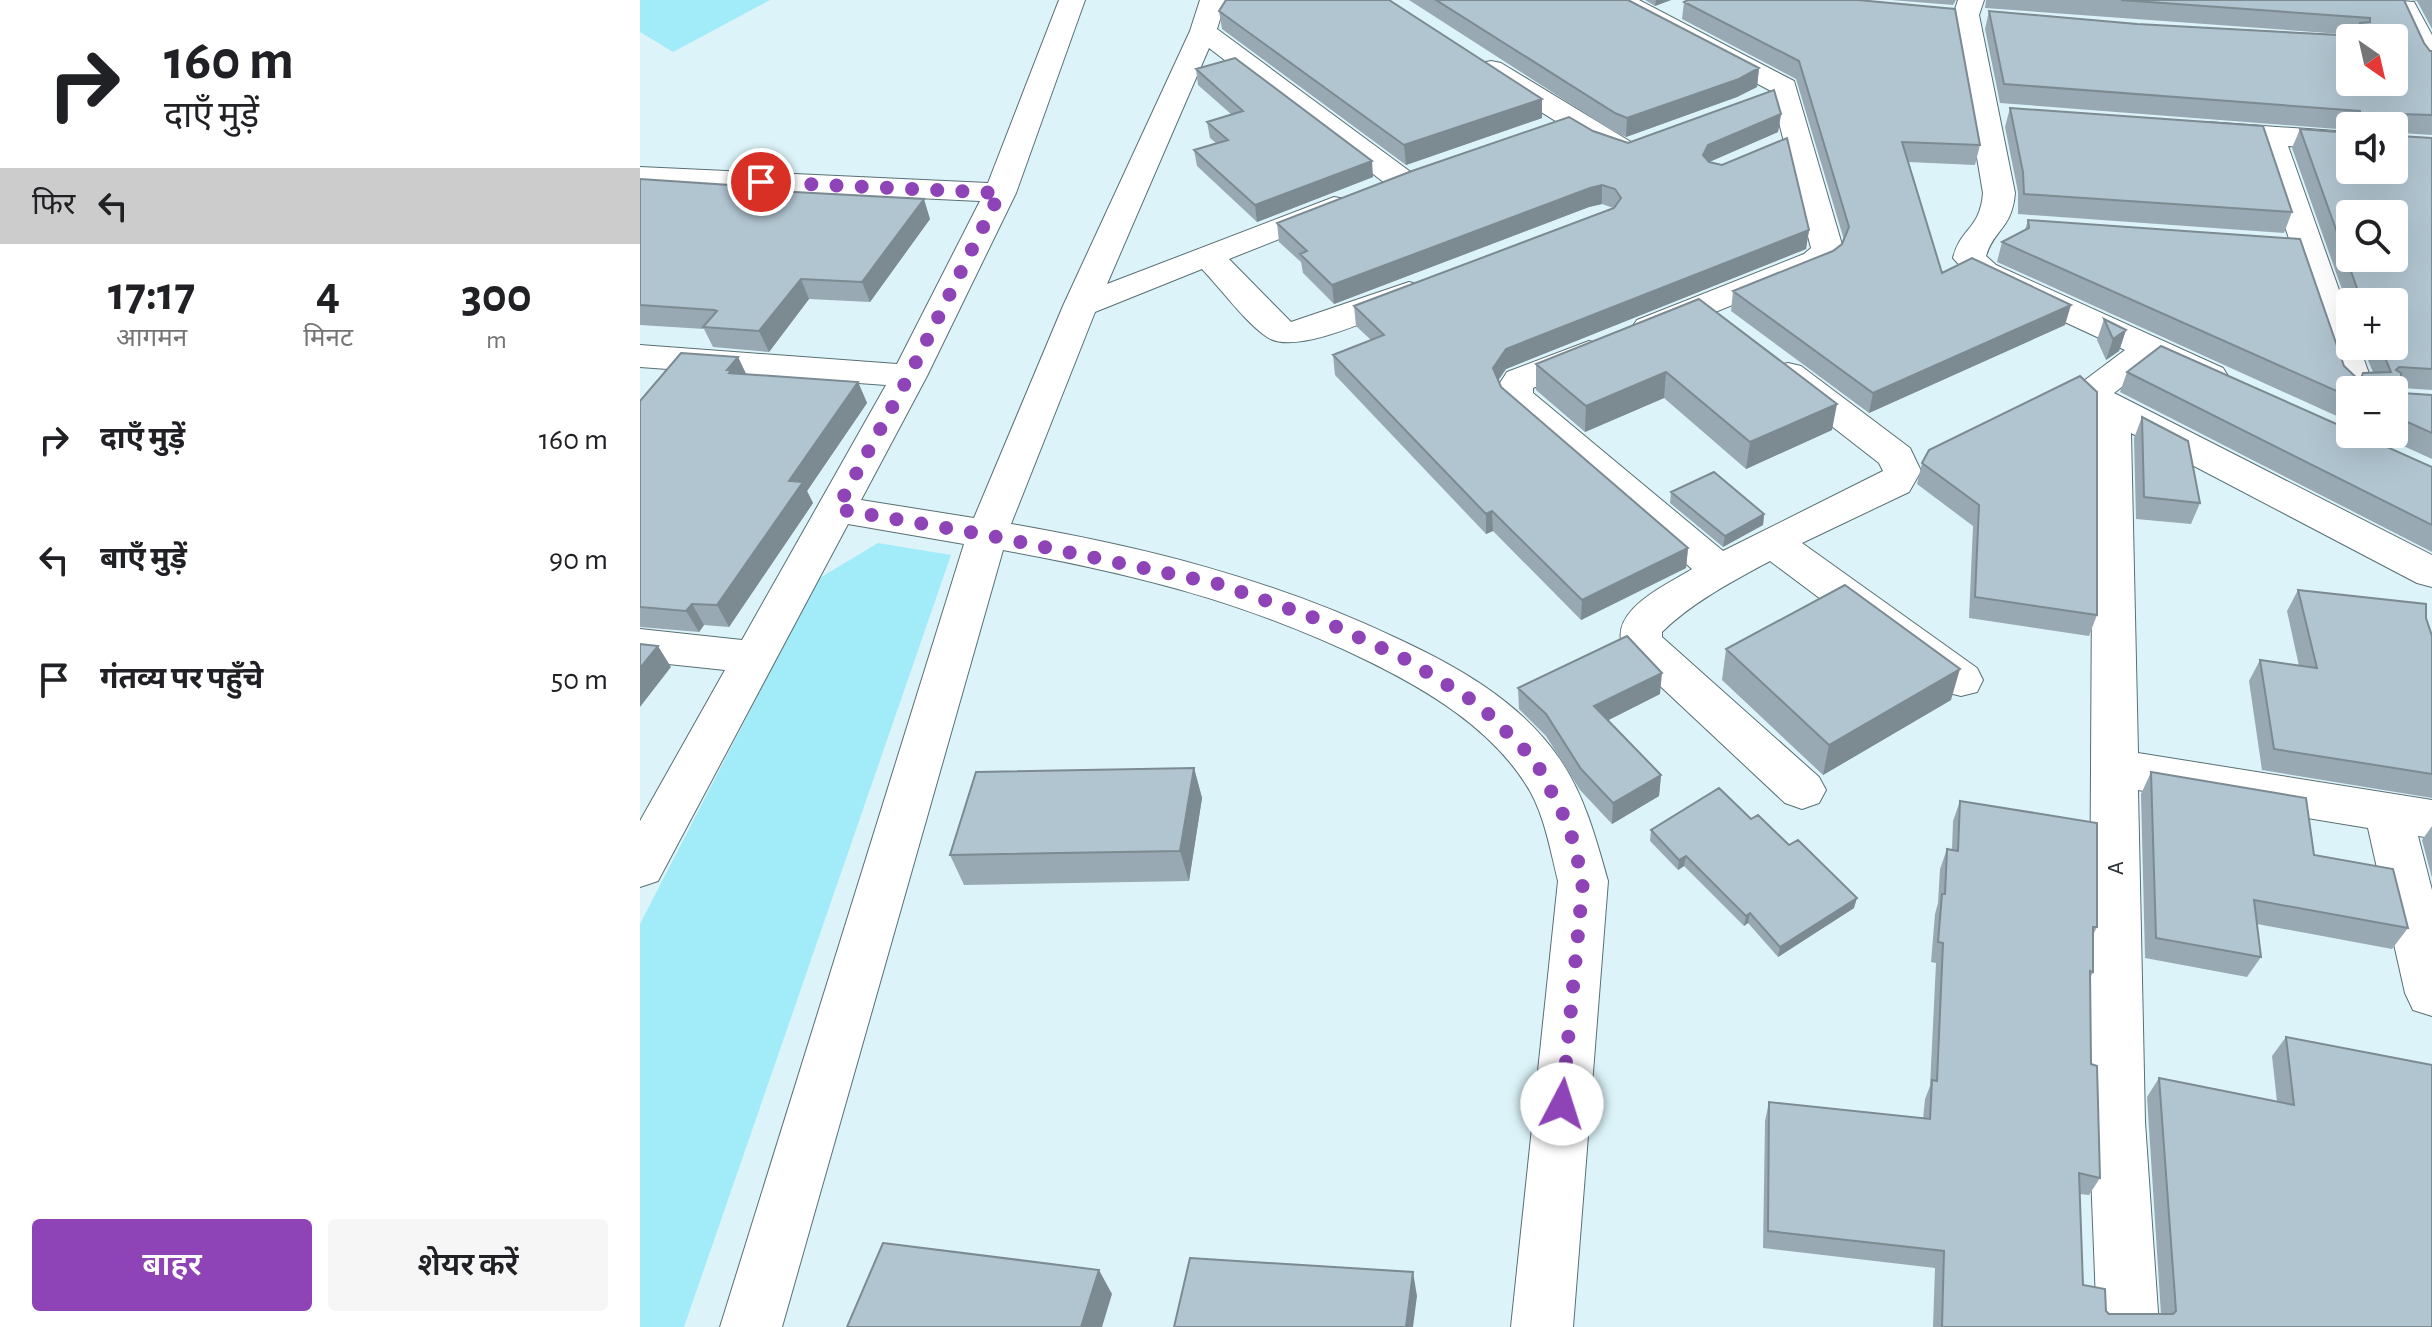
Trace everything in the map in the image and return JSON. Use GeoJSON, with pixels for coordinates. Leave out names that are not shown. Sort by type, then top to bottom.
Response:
{"type":"FeatureCollection","features":[{"type":"Feature","properties":{"kind":"street"},"geometry":{"type":"LineString","coordinates":[[640,867],[909,376],[1000,193],[1072,0]]}},
{"type":"Feature","properties":{"kind":"street"},"geometry":{"type":"LineString","coordinates":[[751,1327],[987,535],[1080,306],[1203,31],[1213,0]]}},
{"type":"Feature","properties":{"kind":"street"},"geometry":{"type":"LineString","coordinates":[[1619,0],[1772,93],[1784,144],[1827,248],[1824,256],[1520,380],[1514,389],[1516,397],[1720,570]]}},
{"type":"Feature","properties":{"kind":"street"},"geometry":{"type":"LineString","coordinates":[[2393,1],[2432,5]]}},
{"type":"Feature","properties":{"kind":"street"},"geometry":{"type":"LineString","coordinates":[[2393,1],[2430,54]]}},
{"type":"Feature","properties":{"kind":"street"},"geometry":{"type":"LineString","coordinates":[[1653,18],[1691,5]]}},
{"type":"Feature","properties":{"kind":"street"},"geometry":{"type":"LineString","coordinates":[[1967,11],[2000,115],[1998,212],[2007,226],[1970,246],[1969,258],[1984,272],[2235,387]]}},
{"type":"Feature","properties":{"kind":"street"},"geometry":{"type":"LineString","coordinates":[[1080,306],[1415,175],[1203,31]]}},
{"type":"Feature","properties":{"kind":"street"},"geometry":{"type":"LineString","coordinates":[[2408,49],[2430,54]]}},
{"type":"Feature","properties":{"kind":"street"},"geometry":{"type":"LineString","coordinates":[[1465,52],[1558,126],[1626,150],[1650,143]]}},
{"type":"Feature","properties":{"kind":"street"},"geometry":{"type":"LineString","coordinates":[[2175,128],[2336,140]]}},
{"type":"Feature","properties":{"kind":"street"},"geometry":{"type":"LineString","coordinates":[[2270,136],[2292,246],[2350,376]]}},
{"type":"Feature","properties":{"kind":"street"},"geometry":{"type":"LineString","coordinates":[[640,176],[1000,193]]}},
{"type":"Feature","properties":{"kind":"street"},"geometry":{"type":"LineString","coordinates":[[1207,255],[1278,329],[1286,333],[1317,327],[1441,280]]}},
{"type":"Feature","properties":{"kind":"street"},"geometry":{"type":"LineString","coordinates":[[1699,306],[1896,457],[1902,471],[1895,483],[1771,541],[1720,570],[1650,617],[1640,629],[1641,643],[1802,790]]}},
{"type":"Feature","properties":{"kind":"street","name":"A"},"geometry":{"type":"LineString","coordinates":[[2128,1327],[2117,1122],[2112,408],[2094,396],[2095,391],[2150,348]]}},
{"type":"Feature","properties":{"kind":"street"},"geometry":{"type":"LineString","coordinates":[[640,356],[909,376]]}},
{"type":"Feature","properties":{"kind":"street"},"geometry":{"type":"LineString","coordinates":[[2112,408],[2432,573]]}},
{"type":"Feature","properties":{"kind":"street"},"geometry":{"type":"LineString","coordinates":[[837,509],[987,535],[1219,584],[1326,622],[1407,660],[1478,704],[1535,760],[1569,826],[1583,881],[1542,1327]]}},
{"type":"Feature","properties":{"kind":"street"},"geometry":{"type":"LineString","coordinates":[[1771,541],[1961,680]]}},
{"type":"Feature","properties":{"kind":"street"},"geometry":{"type":"LineString","coordinates":[[640,645],[756,657]]}},
{"type":"Feature","properties":{"kind":"street"},"geometry":{"type":"LineString","coordinates":[[2116,768],[2410,816],[2432,993]]}},
{"type":"Feature","properties":{"kind":"shaded area"},"geometry":{"type":"Polygon","coordinates":[[[640,0],[770,0],[673,52],[640,32],[640,0]]]}},
{"type":"Feature","properties":{"kind":"shaded area"},"geometry":{"type":"Polygon","coordinates":[[[878,543],[951,555],[684,1327],[640,1327],[640,924],[818,579],[878,543]]]}},
{"type":"Feature","properties":{"kind":"building"},"geometry":{"type":"Polygon","coordinates":[[[1226,0],[1389,0],[1542,99],[1404,145],[1219,11],[1226,0]]]}},
{"type":"Feature","properties":{"kind":"building"},"geometry":{"type":"Polygon","coordinates":[[[1436,0],[1628,0],[1759,68],[1739,79],[1627,118],[1436,0]]]}},
{"type":"Feature","properties":{"kind":"building"},"geometry":{"type":"Polygon","coordinates":[[[1858,0],[1955,9],[1980,145],[1902,142],[1942,273],[1972,258],[2071,305],[1873,393],[1733,291],[1833,251],[1842,244],[1849,227],[1799,61],[1684,2],[1858,0]]]}},
{"type":"Feature","properties":{"kind":"building"},"geometry":{"type":"Polygon","coordinates":[[[2121,0],[2404,0],[2424,43],[2432,51],[2432,115],[2004,84],[1989,11],[2137,24],[2336,35],[2336,96],[2408,96],[2408,24],[2360,24],[2370,22],[2370,18],[2121,0]]]}},
{"type":"Feature","properties":{"kind":"building"},"geometry":{"type":"Polygon","coordinates":[[[1235,58],[1372,161],[1255,205],[1194,150],[1228,140],[1207,122],[1243,111],[1196,69],[1235,58]]]}},
{"type":"Feature","properties":{"kind":"building"},"geometry":{"type":"Polygon","coordinates":[[[1774,90],[1781,114],[1708,145],[1703,155],[1709,162],[1722,165],[1787,138],[1809,230],[1506,349],[1493,368],[1501,387],[1688,548],[1582,600],[1492,511],[1486,514],[1333,355],[1384,335],[1354,306],[1614,208],[1621,198],[1615,189],[1602,185],[1590,188],[1332,285],[1300,254],[1307,251],[1277,223],[1412,171],[1569,117],[1593,131],[1628,143],[1774,90]]]}},
{"type":"Feature","properties":{"kind":"building"},"geometry":{"type":"Polygon","coordinates":[[[2010,108],[2263,126],[2292,212],[2024,194],[2023,172],[2010,108]]]}},
{"type":"Feature","properties":{"kind":"building"},"geometry":{"type":"Polygon","coordinates":[[[2300,129],[2336,132],[2336,184],[2408,184],[2408,136],[2432,138],[2432,369],[2399,367],[2396,370],[2401,376],[2362,376],[2363,373],[2391,372],[2386,360],[2408,360],[2408,288],[2357,288],[2351,272],[2408,272],[2408,200],[2336,200],[2336,229],[2300,129]]]}},
{"type":"Feature","properties":{"kind":"building"},"geometry":{"type":"Polygon","coordinates":[[[640,179],[759,187],[757,190],[924,199],[862,282],[801,279],[759,331],[703,327],[717,311],[714,310],[640,305],[640,179]]]}},
{"type":"Feature","properties":{"kind":"building"},"geometry":{"type":"Polygon","coordinates":[[[2028,220],[2300,239],[2336,343],[2336,360],[2342,360],[2355,376],[2336,376],[2336,391],[2002,242],[2029,228],[2028,220]]]}},
{"type":"Feature","properties":{"kind":"building"},"geometry":{"type":"Polygon","coordinates":[[[1699,299],[1837,404],[1750,442],[1666,372],[1586,406],[1536,364],[1699,299]]]}},
{"type":"Feature","properties":{"kind":"building"},"geometry":{"type":"Polygon","coordinates":[[[2104,319],[2126,330],[2113,339],[2104,319]]]}},
{"type":"Feature","properties":{"kind":"building"},"geometry":{"type":"Polygon","coordinates":[[[2161,346],[2336,424],[2336,448],[2389,448],[2432,467],[2432,525],[2127,372],[2161,346]]]}},
{"type":"Feature","properties":{"kind":"building"},"geometry":{"type":"Polygon","coordinates":[[[681,353],[738,357],[727,370],[731,370],[729,373],[858,382],[789,481],[803,482],[717,605],[692,604],[686,611],[640,607],[640,401],[681,353]]]}},
{"type":"Feature","properties":{"kind":"building"},"geometry":{"type":"Polygon","coordinates":[[[2080,376],[2097,392],[2097,615],[1975,597],[1979,505],[1922,463],[1929,450],[2080,376]]]}},
{"type":"Feature","properties":{"kind":"building"},"geometry":{"type":"Polygon","coordinates":[[[2408,393],[2432,395],[2432,433],[2408,422],[2408,393]]]}},
{"type":"Feature","properties":{"kind":"building"},"geometry":{"type":"Polygon","coordinates":[[[2142,417],[2188,441],[2200,503],[2144,497],[2142,417]]]}},
{"type":"Feature","properties":{"kind":"building"},"geometry":{"type":"Polygon","coordinates":[[[1714,472],[1764,514],[1725,536],[1671,492],[1714,472]]]}},
{"type":"Feature","properties":{"kind":"building"},"geometry":{"type":"Polygon","coordinates":[[[1845,585],[1960,669],[1829,745],[1726,649],[1845,585]]]}},
{"type":"Feature","properties":{"kind":"building"},"geometry":{"type":"Polygon","coordinates":[[[2298,590],[2426,604],[2426,618],[2432,636],[2432,774],[2274,749],[2260,660],[2317,668],[2298,590]]]}},
{"type":"Feature","properties":{"kind":"building"},"geometry":{"type":"Polygon","coordinates":[[[1627,636],[1662,673],[1594,706],[1661,775],[1613,803],[1581,769],[1546,714],[1518,688],[1627,636]]]}},
{"type":"Feature","properties":{"kind":"building"},"geometry":{"type":"Polygon","coordinates":[[[640,644],[658,646],[640,668],[640,644]]]}},
{"type":"Feature","properties":{"kind":"building"},"geometry":{"type":"Polygon","coordinates":[[[1194,768],[1180,851],[950,855],[976,772],[1194,768]]]}},
{"type":"Feature","properties":{"kind":"building"},"geometry":{"type":"Polygon","coordinates":[[[2151,772],[2306,798],[2314,855],[2393,869],[2408,928],[2254,900],[2261,957],[2156,938],[2151,772]]]}},
{"type":"Feature","properties":{"kind":"building"},"geometry":{"type":"Polygon","coordinates":[[[1719,788],[1751,819],[1758,815],[1789,845],[1798,840],[1857,898],[1780,947],[1750,913],[1746,916],[1686,856],[1679,860],[1651,830],[1719,788]]]}},
{"type":"Feature","properties":{"kind":"building"},"geometry":{"type":"Polygon","coordinates":[[[1960,801],[2097,823],[2097,927],[2093,927],[2093,972],[2090,971],[2091,1064],[2097,1066],[2100,1178],[2079,1173],[2083,1285],[2105,1289],[2106,1311],[2109,1314],[2173,1314],[2176,1311],[2159,1078],[2294,1105],[2286,1037],[2432,1065],[2432,1327],[1942,1327],[1944,1251],[1768,1231],[1769,1102],[1930,1119],[1932,1080],[1937,1081],[1943,943],[1938,942],[1942,894],[1945,894],[1947,849],[1958,851],[1960,801]]]}},
{"type":"Feature","properties":{"kind":"building"},"geometry":{"type":"Polygon","coordinates":[[[883,1243],[1099,1270],[1081,1327],[847,1327],[883,1243]]]}},
{"type":"Feature","properties":{"kind":"building"},"geometry":{"type":"Polygon","coordinates":[[[1190,1258],[1413,1272],[1406,1327],[1174,1327],[1190,1258]]]}},
{"type":"Feature","properties":{"kind":"route"},"geometry":{"type":"LineString","coordinates":[[761,182],[1000,193],[909,376],[837,509],[1123,561],[1219,584],[1326,622],[1407,660],[1478,704],[1535,760],[1569,826],[1583,881],[1562,1104]]}}]}
